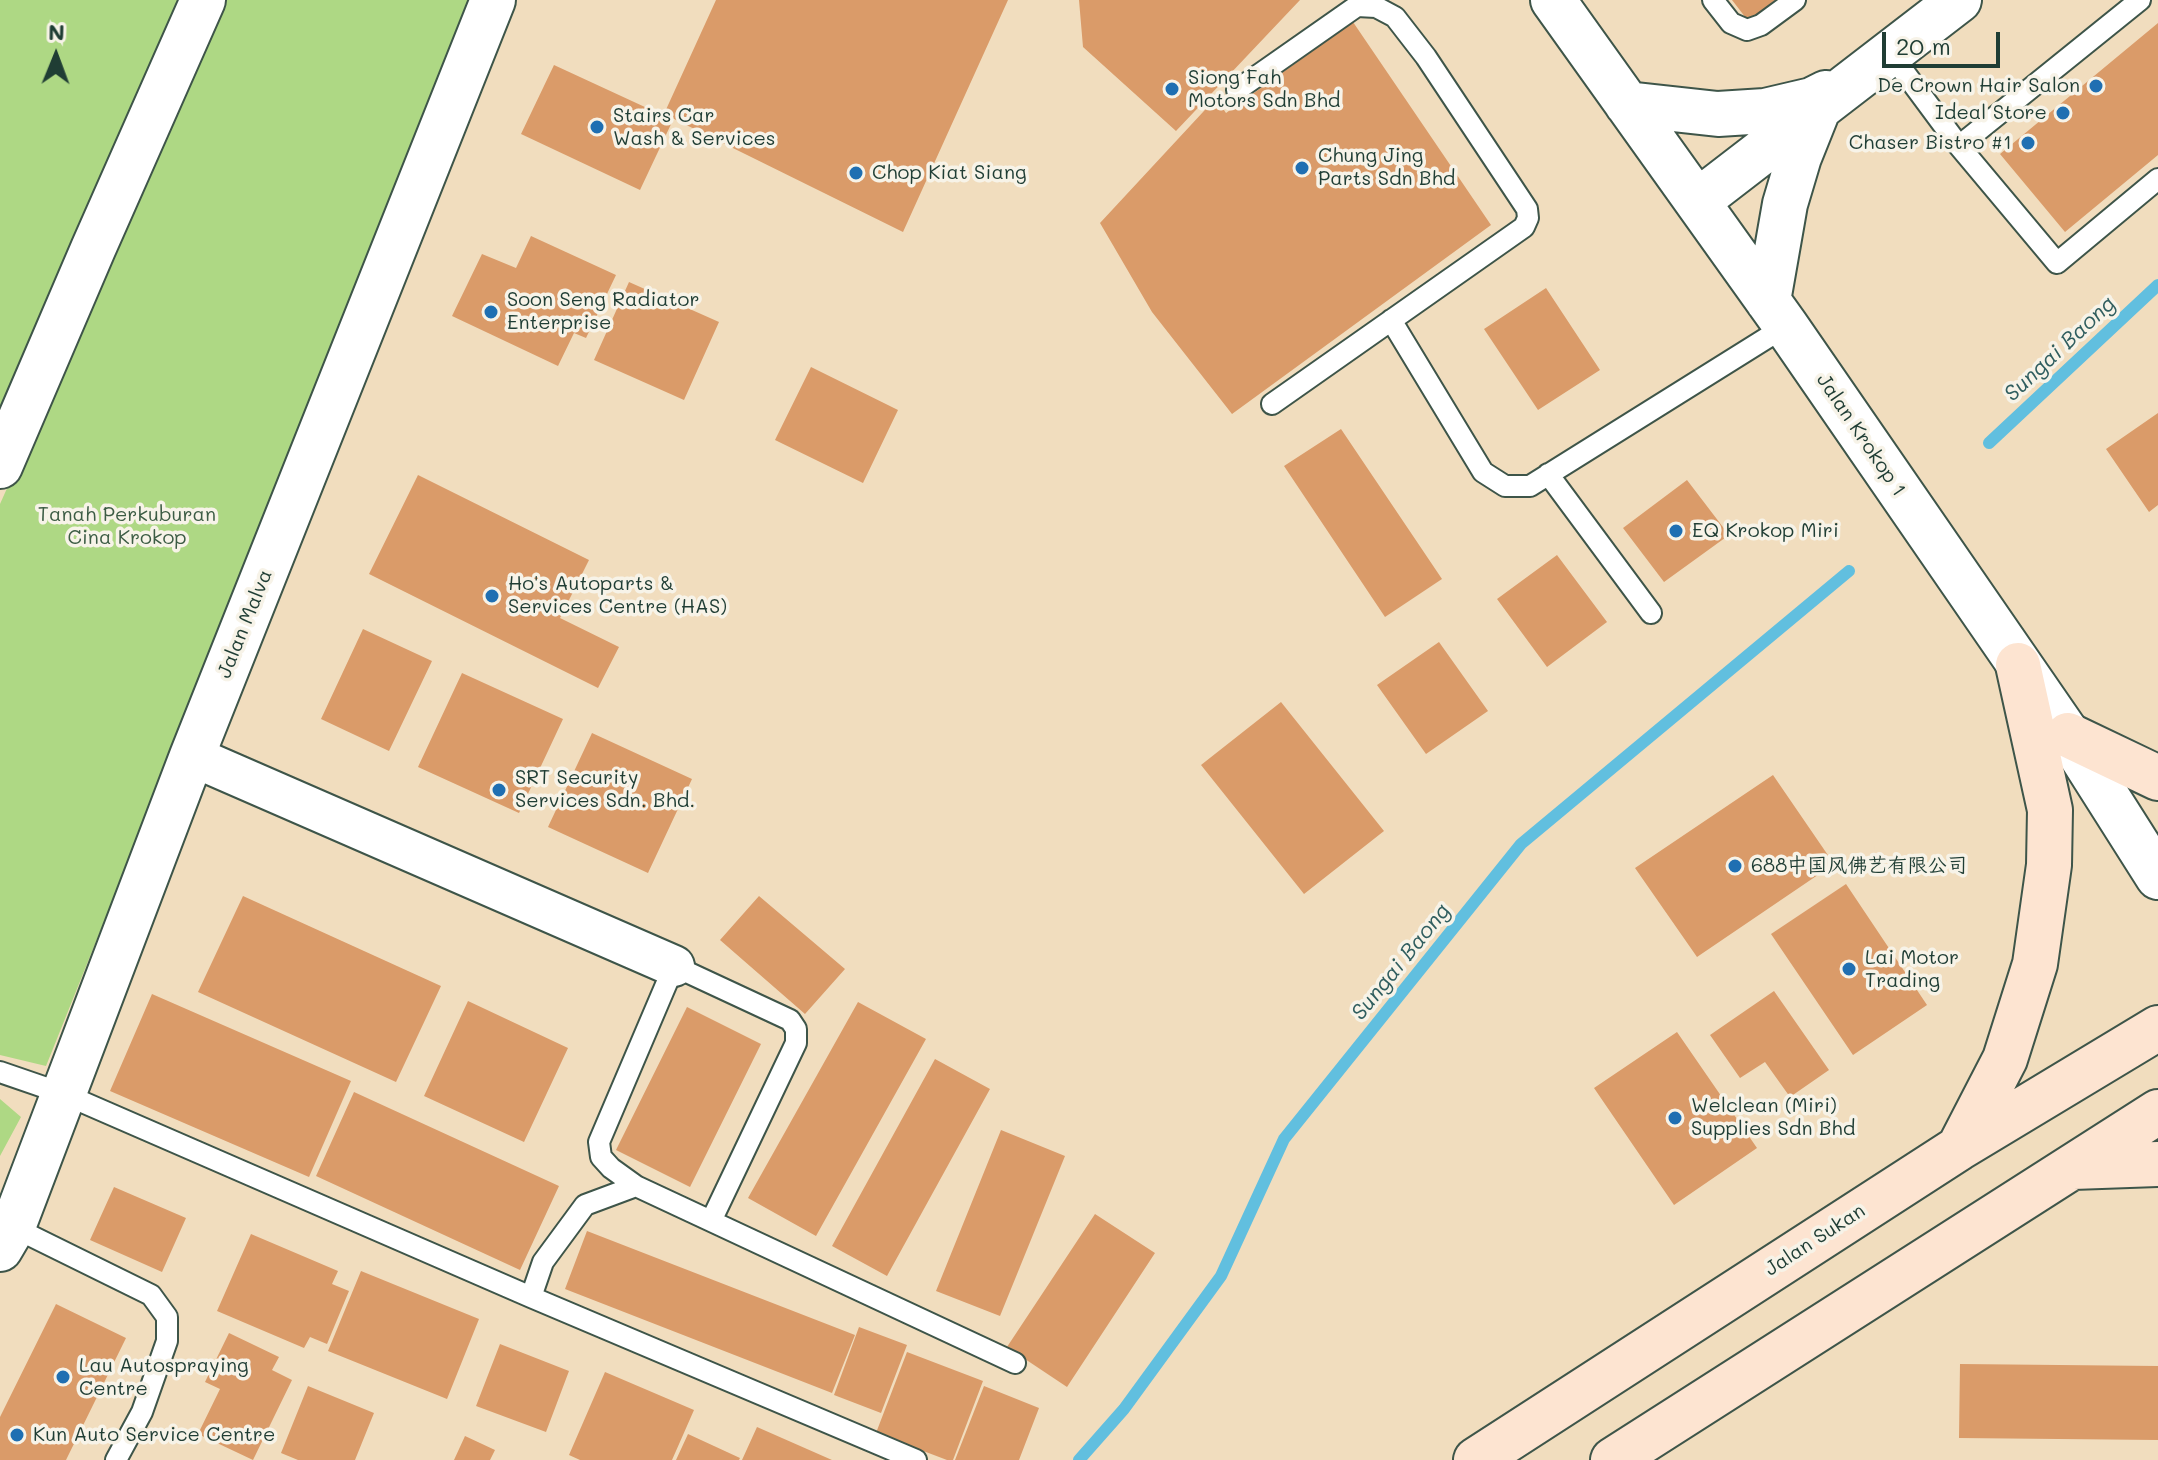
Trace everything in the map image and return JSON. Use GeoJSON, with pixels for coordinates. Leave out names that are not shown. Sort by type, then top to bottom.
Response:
{"type":"FeatureCollection","features":[{"type":"Feature","properties":{"kind":"main road"},"geometry":{"type":"LineString","coordinates":[[1959,1148],[2005,1059],[2035,964],[2049,865],[2050,810],[2018,665]]}},
{"type":"Feature","properties":{"kind":"main road"},"geometry":{"type":"LineString","coordinates":[[2068,735],[2158,778]]}},
{"type":"Feature","properties":{"kind":"main road","name":"Jalan Sukan"},"geometry":{"type":"LineString","coordinates":[[1476,1460],[1959,1148],[2158,1028]]}},
{"type":"Feature","properties":{"kind":"main road"},"geometry":{"type":"LineString","coordinates":[[1613,1460],[2158,1112]]}},
{"type":"Feature","properties":{"kind":"main road"},"geometry":{"type":"LineString","coordinates":[[2068,1167],[2158,1164]]}},
{"type":"Feature","properties":{"kind":"street"},"geometry":{"type":"LineString","coordinates":[[0,466],[203,0]]}},
{"type":"Feature","properties":{"kind":"street","name":"Jalan Malva"},"geometry":{"type":"LineString","coordinates":[[6,1238],[192,756],[493,0]]}},
{"type":"Feature","properties":{"kind":"street","name":"Jalan Krokop 1"},"geometry":{"type":"LineString","coordinates":[[1553,0],[1698,201],[2068,735],[2158,877]]}},
{"type":"Feature","properties":{"kind":"street"},"geometry":{"type":"LineString","coordinates":[[1698,201],[1890,53],[1939,6]]}},
{"type":"Feature","properties":{"kind":"street"},"geometry":{"type":"LineString","coordinates":[[1627,104],[1718,114],[1765,111],[1812,100],[1855,80]]}},
{"type":"Feature","properties":{"kind":"street"},"geometry":{"type":"LineString","coordinates":[[1777,314],[1785,204],[1817,112]]}},
{"type":"Feature","properties":{"kind":"street"},"geometry":{"type":"LineString","coordinates":[[192,756],[674,966]]}},
{"type":"Feature","properties":{"kind":"lane"},"geometry":{"type":"LineString","coordinates":[[1713,0],[1731,23],[1747,30],[1761,25],[1795,0]]}},
{"type":"Feature","properties":{"kind":"lane"},"geometry":{"type":"LineString","coordinates":[[1959,146],[2140,0]]}},
{"type":"Feature","properties":{"kind":"lane"},"geometry":{"type":"LineString","coordinates":[[1237,90],[1357,6],[1376,7],[1395,17],[1426,57],[1527,209],[1528,218],[1524,227],[1272,404]]}},
{"type":"Feature","properties":{"kind":"lane"},"geometry":{"type":"LineString","coordinates":[[1890,53],[1959,146],[2057,263],[2158,179]]}},
{"type":"Feature","properties":{"kind":"lane"},"geometry":{"type":"LineString","coordinates":[[1391,320],[1483,472],[1505,486],[1530,486],[1777,314]]}},
{"type":"Feature","properties":{"kind":"lane"},"geometry":{"type":"LineString","coordinates":[[1548,474],[1651,613]]}},
{"type":"Feature","properties":{"kind":"lane"},"geometry":{"type":"LineString","coordinates":[[712,1219],[796,1043],[796,1029],[790,1020],[674,966],[599,1142],[601,1157],[636,1186],[1015,1363]]}},
{"type":"Feature","properties":{"kind":"lane"},"geometry":{"type":"LineString","coordinates":[[0,1072],[64,1094],[916,1460]]}},
{"type":"Feature","properties":{"kind":"lane"},"geometry":{"type":"LineString","coordinates":[[531,1297],[543,1262],[585,1205],[636,1186]]}},
{"type":"Feature","properties":{"kind":"lane"},"geometry":{"type":"LineString","coordinates":[[6,1238],[151,1295],[167,1317],[167,1341],[142,1412],[116,1460]]}},
{"type":"Feature","properties":{"kind":"green space"},"geometry":{"type":"Polygon","coordinates":[[[0,0],[181,0],[0,413],[0,0]]]}},
{"type":"Feature","properties":{"kind":"green space","name":"Tanah Perkuburan Cina Krokop"},"geometry":{"type":"Polygon","coordinates":[[[225,0],[474,0],[46,1066],[0,1055],[0,504],[225,0]]]}},
{"type":"Feature","properties":{"kind":"green space"},"geometry":{"type":"Polygon","coordinates":[[[0,1099],[21,1117],[0,1156],[0,1099]]]}},
{"type":"Feature","properties":{"kind":"building","name":"Chop Kiat Siang"},"geometry":{"type":"Polygon","coordinates":[[[716,0],[1008,0],[903,232],[664,114],[716,0]]]}},
{"type":"Feature","properties":{"kind":"building","name":"Siong Fah Motors Sdn Bhd"},"geometry":{"type":"Polygon","coordinates":[[[1079,0],[1300,0],[1176,131],[1083,47],[1079,0]]]}},
{"type":"Feature","properties":{"kind":"building"},"geometry":{"type":"Polygon","coordinates":[[[1732,0],[1775,0],[1749,22],[1732,0]]]}},
{"type":"Feature","properties":{"kind":"building","name":"Chung Jing Parts Sdn Bhd"},"geometry":{"type":"Polygon","coordinates":[[[1353,22],[1491,225],[1232,414],[1152,312],[1100,223],[1216,98],[1226,113],[1353,22]]]}},
{"type":"Feature","properties":{"kind":"building"},"geometry":{"type":"Polygon","coordinates":[[[2158,23],[2158,155],[2065,232],[2000,154],[2158,23]]]}},
{"type":"Feature","properties":{"kind":"building","name":"Stairs Car Wash & Services"},"geometry":{"type":"Polygon","coordinates":[[[554,65],[673,120],[640,190],[521,134],[554,65]]]}},
{"type":"Feature","properties":{"kind":"building"},"geometry":{"type":"Polygon","coordinates":[[[531,236],[616,275],[586,338],[574,333],[558,366],[452,316],[482,254],[516,268],[531,236]]]}},
{"type":"Feature","properties":{"kind":"building"},"geometry":{"type":"Polygon","coordinates":[[[629,282],[719,322],[684,400],[594,360],[629,282]]]}},
{"type":"Feature","properties":{"kind":"building"},"geometry":{"type":"Polygon","coordinates":[[[1546,288],[1600,370],[1538,410],[1484,329],[1546,288]]]}},
{"type":"Feature","properties":{"kind":"building"},"geometry":{"type":"Polygon","coordinates":[[[811,367],[898,410],[863,483],[775,440],[811,367]]]}},
{"type":"Feature","properties":{"kind":"building"},"geometry":{"type":"Polygon","coordinates":[[[2158,413],[2158,505],[2149,512],[2106,449],[2158,413]]]}},
{"type":"Feature","properties":{"kind":"building"},"geometry":{"type":"Polygon","coordinates":[[[1341,429],[1442,579],[1385,617],[1284,466],[1341,429]]]}},
{"type":"Feature","properties":{"kind":"building","name":"Ho's Autoparts & Services Centre (HAS)"},"geometry":{"type":"Polygon","coordinates":[[[418,475],[589,560],[560,618],[619,647],[598,688],[369,574],[418,475]]]}},
{"type":"Feature","properties":{"kind":"building","name":"EQ Krokop Miri"},"geometry":{"type":"Polygon","coordinates":[[[1687,480],[1729,535],[1664,582],[1623,528],[1687,480]]]}},
{"type":"Feature","properties":{"kind":"building"},"geometry":{"type":"Polygon","coordinates":[[[1557,555],[1607,622],[1547,667],[1497,599],[1557,555]]]}},
{"type":"Feature","properties":{"kind":"building"},"geometry":{"type":"Polygon","coordinates":[[[363,629],[432,661],[389,751],[321,719],[363,629]]]}},
{"type":"Feature","properties":{"kind":"building"},"geometry":{"type":"Polygon","coordinates":[[[1439,642],[1488,711],[1426,754],[1377,685],[1439,642]]]}},
{"type":"Feature","properties":{"kind":"building"},"geometry":{"type":"Polygon","coordinates":[[[462,673],[563,719],[519,813],[418,767],[462,673]]]}},
{"type":"Feature","properties":{"kind":"building"},"geometry":{"type":"Polygon","coordinates":[[[1281,702],[1384,831],[1304,894],[1201,765],[1281,702]]]}},
{"type":"Feature","properties":{"kind":"building"},"geometry":{"type":"Polygon","coordinates":[[[592,733],[692,779],[648,873],[548,827],[592,733]]]}},
{"type":"Feature","properties":{"kind":"building","name":"688中国风佛艺有限公司"},"geometry":{"type":"Polygon","coordinates":[[[1773,775],[1834,864],[1697,957],[1635,868],[1773,775]]]}},
{"type":"Feature","properties":{"kind":"building","name":"Lai Motor Trading"},"geometry":{"type":"Polygon","coordinates":[[[1846,884],[1927,1005],[1853,1055],[1771,934],[1846,884]]]}},
{"type":"Feature","properties":{"kind":"building"},"geometry":{"type":"Polygon","coordinates":[[[243,896],[441,986],[396,1082],[198,992],[243,896]]]}},
{"type":"Feature","properties":{"kind":"building"},"geometry":{"type":"Polygon","coordinates":[[[759,896],[845,969],[805,1014],[720,940],[759,896]]]}},
{"type":"Feature","properties":{"kind":"building"},"geometry":{"type":"Polygon","coordinates":[[[1774,991],[1829,1070],[1790,1097],[1765,1062],[1740,1078],[1710,1035],[1774,991]]]}},
{"type":"Feature","properties":{"kind":"building"},"geometry":{"type":"Polygon","coordinates":[[[152,994],[351,1081],[309,1177],[110,1091],[152,994]]]}},
{"type":"Feature","properties":{"kind":"building"},"geometry":{"type":"Polygon","coordinates":[[[468,1001],[568,1048],[524,1142],[424,1096],[468,1001]]]}},
{"type":"Feature","properties":{"kind":"building"},"geometry":{"type":"Polygon","coordinates":[[[858,1002],[926,1039],[816,1236],[748,1198],[858,1002]]]}},
{"type":"Feature","properties":{"kind":"building"},"geometry":{"type":"Polygon","coordinates":[[[687,1007],[761,1044],[690,1187],[616,1150],[687,1007]]]}},
{"type":"Feature","properties":{"kind":"building","name":"Welclean (Miri) Supplies Sdn Bhd"},"geometry":{"type":"Polygon","coordinates":[[[1677,1032],[1757,1148],[1674,1205],[1594,1088],[1677,1032]]]}},
{"type":"Feature","properties":{"kind":"building"},"geometry":{"type":"Polygon","coordinates":[[[935,1059],[990,1089],[887,1276],[832,1246],[935,1059]]]}},
{"type":"Feature","properties":{"kind":"building"},"geometry":{"type":"Polygon","coordinates":[[[354,1092],[559,1186],[520,1270],[316,1176],[354,1092]]]}},
{"type":"Feature","properties":{"kind":"building"},"geometry":{"type":"Polygon","coordinates":[[[1001,1130],[1065,1156],[1000,1316],[936,1291],[1001,1130]]]}},
{"type":"Feature","properties":{"kind":"building"},"geometry":{"type":"Polygon","coordinates":[[[114,1187],[186,1218],[162,1272],[90,1240],[114,1187]]]}},
{"type":"Feature","properties":{"kind":"building"},"geometry":{"type":"Polygon","coordinates":[[[1095,1214],[1155,1253],[1067,1387],[1007,1347],[1095,1214]]]}},
{"type":"Feature","properties":{"kind":"building"},"geometry":{"type":"Polygon","coordinates":[[[587,1231],[855,1335],[832,1393],[565,1289],[587,1231]]]}},
{"type":"Feature","properties":{"kind":"building"},"geometry":{"type":"Polygon","coordinates":[[[251,1234],[338,1271],[332,1284],[349,1291],[327,1344],[310,1337],[304,1348],[217,1311],[251,1234]]]}},
{"type":"Feature","properties":{"kind":"building"},"geometry":{"type":"Polygon","coordinates":[[[361,1271],[479,1319],[447,1399],[328,1351],[361,1271]]]}},
{"type":"Feature","properties":{"kind":"building","name":"Lau Autospraying Centre"},"geometry":{"type":"Polygon","coordinates":[[[56,1304],[126,1338],[66,1460],[0,1460],[0,1417],[56,1304]]]}},
{"type":"Feature","properties":{"kind":"building"},"geometry":{"type":"Polygon","coordinates":[[[859,1327],[907,1345],[881,1413],[834,1395],[859,1327]]]}},
{"type":"Feature","properties":{"kind":"building"},"geometry":{"type":"Polygon","coordinates":[[[229,1333],[279,1357],[272,1370],[292,1380],[253,1460],[198,1434],[220,1389],[205,1382],[229,1333]]]}},
{"type":"Feature","properties":{"kind":"building"},"geometry":{"type":"Polygon","coordinates":[[[500,1344],[569,1371],[546,1432],[476,1406],[500,1344]]]}},
{"type":"Feature","properties":{"kind":"building"},"geometry":{"type":"Polygon","coordinates":[[[907,1352],[983,1381],[953,1460],[876,1433],[907,1352]]]}},
{"type":"Feature","properties":{"kind":"building"},"geometry":{"type":"Polygon","coordinates":[[[1960,1364],[2158,1366],[2158,1440],[1959,1438],[1960,1364]]]}},
{"type":"Feature","properties":{"kind":"building"},"geometry":{"type":"Polygon","coordinates":[[[605,1372],[694,1410],[672,1460],[580,1460],[569,1455],[605,1372]]]}},
{"type":"Feature","properties":{"kind":"building"},"geometry":{"type":"Polygon","coordinates":[[[308,1386],[374,1413],[355,1460],[298,1460],[281,1453],[308,1386]]]}},
{"type":"Feature","properties":{"kind":"building"},"geometry":{"type":"Polygon","coordinates":[[[984,1386],[1039,1408],[1019,1460],[955,1460],[984,1386]]]}},
{"type":"Feature","properties":{"kind":"building"},"geometry":{"type":"Polygon","coordinates":[[[757,1427],[832,1460],[742,1460],[757,1427]]]}},
{"type":"Feature","properties":{"kind":"building"},"geometry":{"type":"Polygon","coordinates":[[[688,1434],[740,1458],[676,1460],[688,1434]]]}},
{"type":"Feature","properties":{"kind":"building"},"geometry":{"type":"Polygon","coordinates":[[[465,1436],[495,1450],[490,1460],[454,1460],[465,1436]]]}},
{"type":"Feature","properties":{"kind":"waterway","name":"Sungai Baong"},"geometry":{"type":"LineString","coordinates":[[1989,443],[2158,285]]}},
{"type":"Feature","properties":{"kind":"waterway","name":"Sungai Baong"},"geometry":{"type":"LineString","coordinates":[[1079,1460],[1124,1409],[1221,1276],[1284,1139],[1521,844],[1849,571]]}},
{"type":"Feature","properties":{"kind":"place","name":"De Crown Hair Salon"},"geometry":{"type":"Point","coordinates":[2096,86]}},
{"type":"Feature","properties":{"kind":"place","name":"Siong Fah Motors Sdn Bhd"},"geometry":{"type":"Point","coordinates":[1172,89]}},
{"type":"Feature","properties":{"kind":"place","name":"Ideal Store"},"geometry":{"type":"Point","coordinates":[2063,113]}},
{"type":"Feature","properties":{"kind":"place","name":"Stairs Car Wash & Services"},"geometry":{"type":"Point","coordinates":[597,127]}},
{"type":"Feature","properties":{"kind":"place","name":"Chaser Bistro #1"},"geometry":{"type":"Point","coordinates":[2028,143]}},
{"type":"Feature","properties":{"kind":"place","name":"Chung Jing Parts Sdn Bhd"},"geometry":{"type":"Point","coordinates":[1302,168]}},
{"type":"Feature","properties":{"kind":"place","name":"Chop Kiat Siang"},"geometry":{"type":"Point","coordinates":[856,173]}},
{"type":"Feature","properties":{"kind":"place","name":"Soon Seng Radiator Enterprise"},"geometry":{"type":"Point","coordinates":[491,312]}},
{"type":"Feature","properties":{"kind":"place","name":"EQ Krokop Miri"},"geometry":{"type":"Point","coordinates":[1676,531]}},
{"type":"Feature","properties":{"kind":"place","name":"Ho's Autoparts & Services Centre (HAS)"},"geometry":{"type":"Point","coordinates":[492,596]}},
{"type":"Feature","properties":{"kind":"place","name":"SRT Security Services Sdn. Bhd."},"geometry":{"type":"Point","coordinates":[499,790]}},
{"type":"Feature","properties":{"kind":"place","name":"688中国风佛艺有限公司"},"geometry":{"type":"Point","coordinates":[1735,866]}},
{"type":"Feature","properties":{"kind":"place","name":"Lai Motor Trading"},"geometry":{"type":"Point","coordinates":[1849,969]}},
{"type":"Feature","properties":{"kind":"place","name":"Welclean (Miri) Supplies Sdn Bhd"},"geometry":{"type":"Point","coordinates":[1675,1118]}},
{"type":"Feature","properties":{"kind":"place","name":"Lau Autospraying Centre"},"geometry":{"type":"Point","coordinates":[63,1377]}},
{"type":"Feature","properties":{"kind":"place","name":"Kun Auto Service Centre"},"geometry":{"type":"Point","coordinates":[17,1435]}}]}
